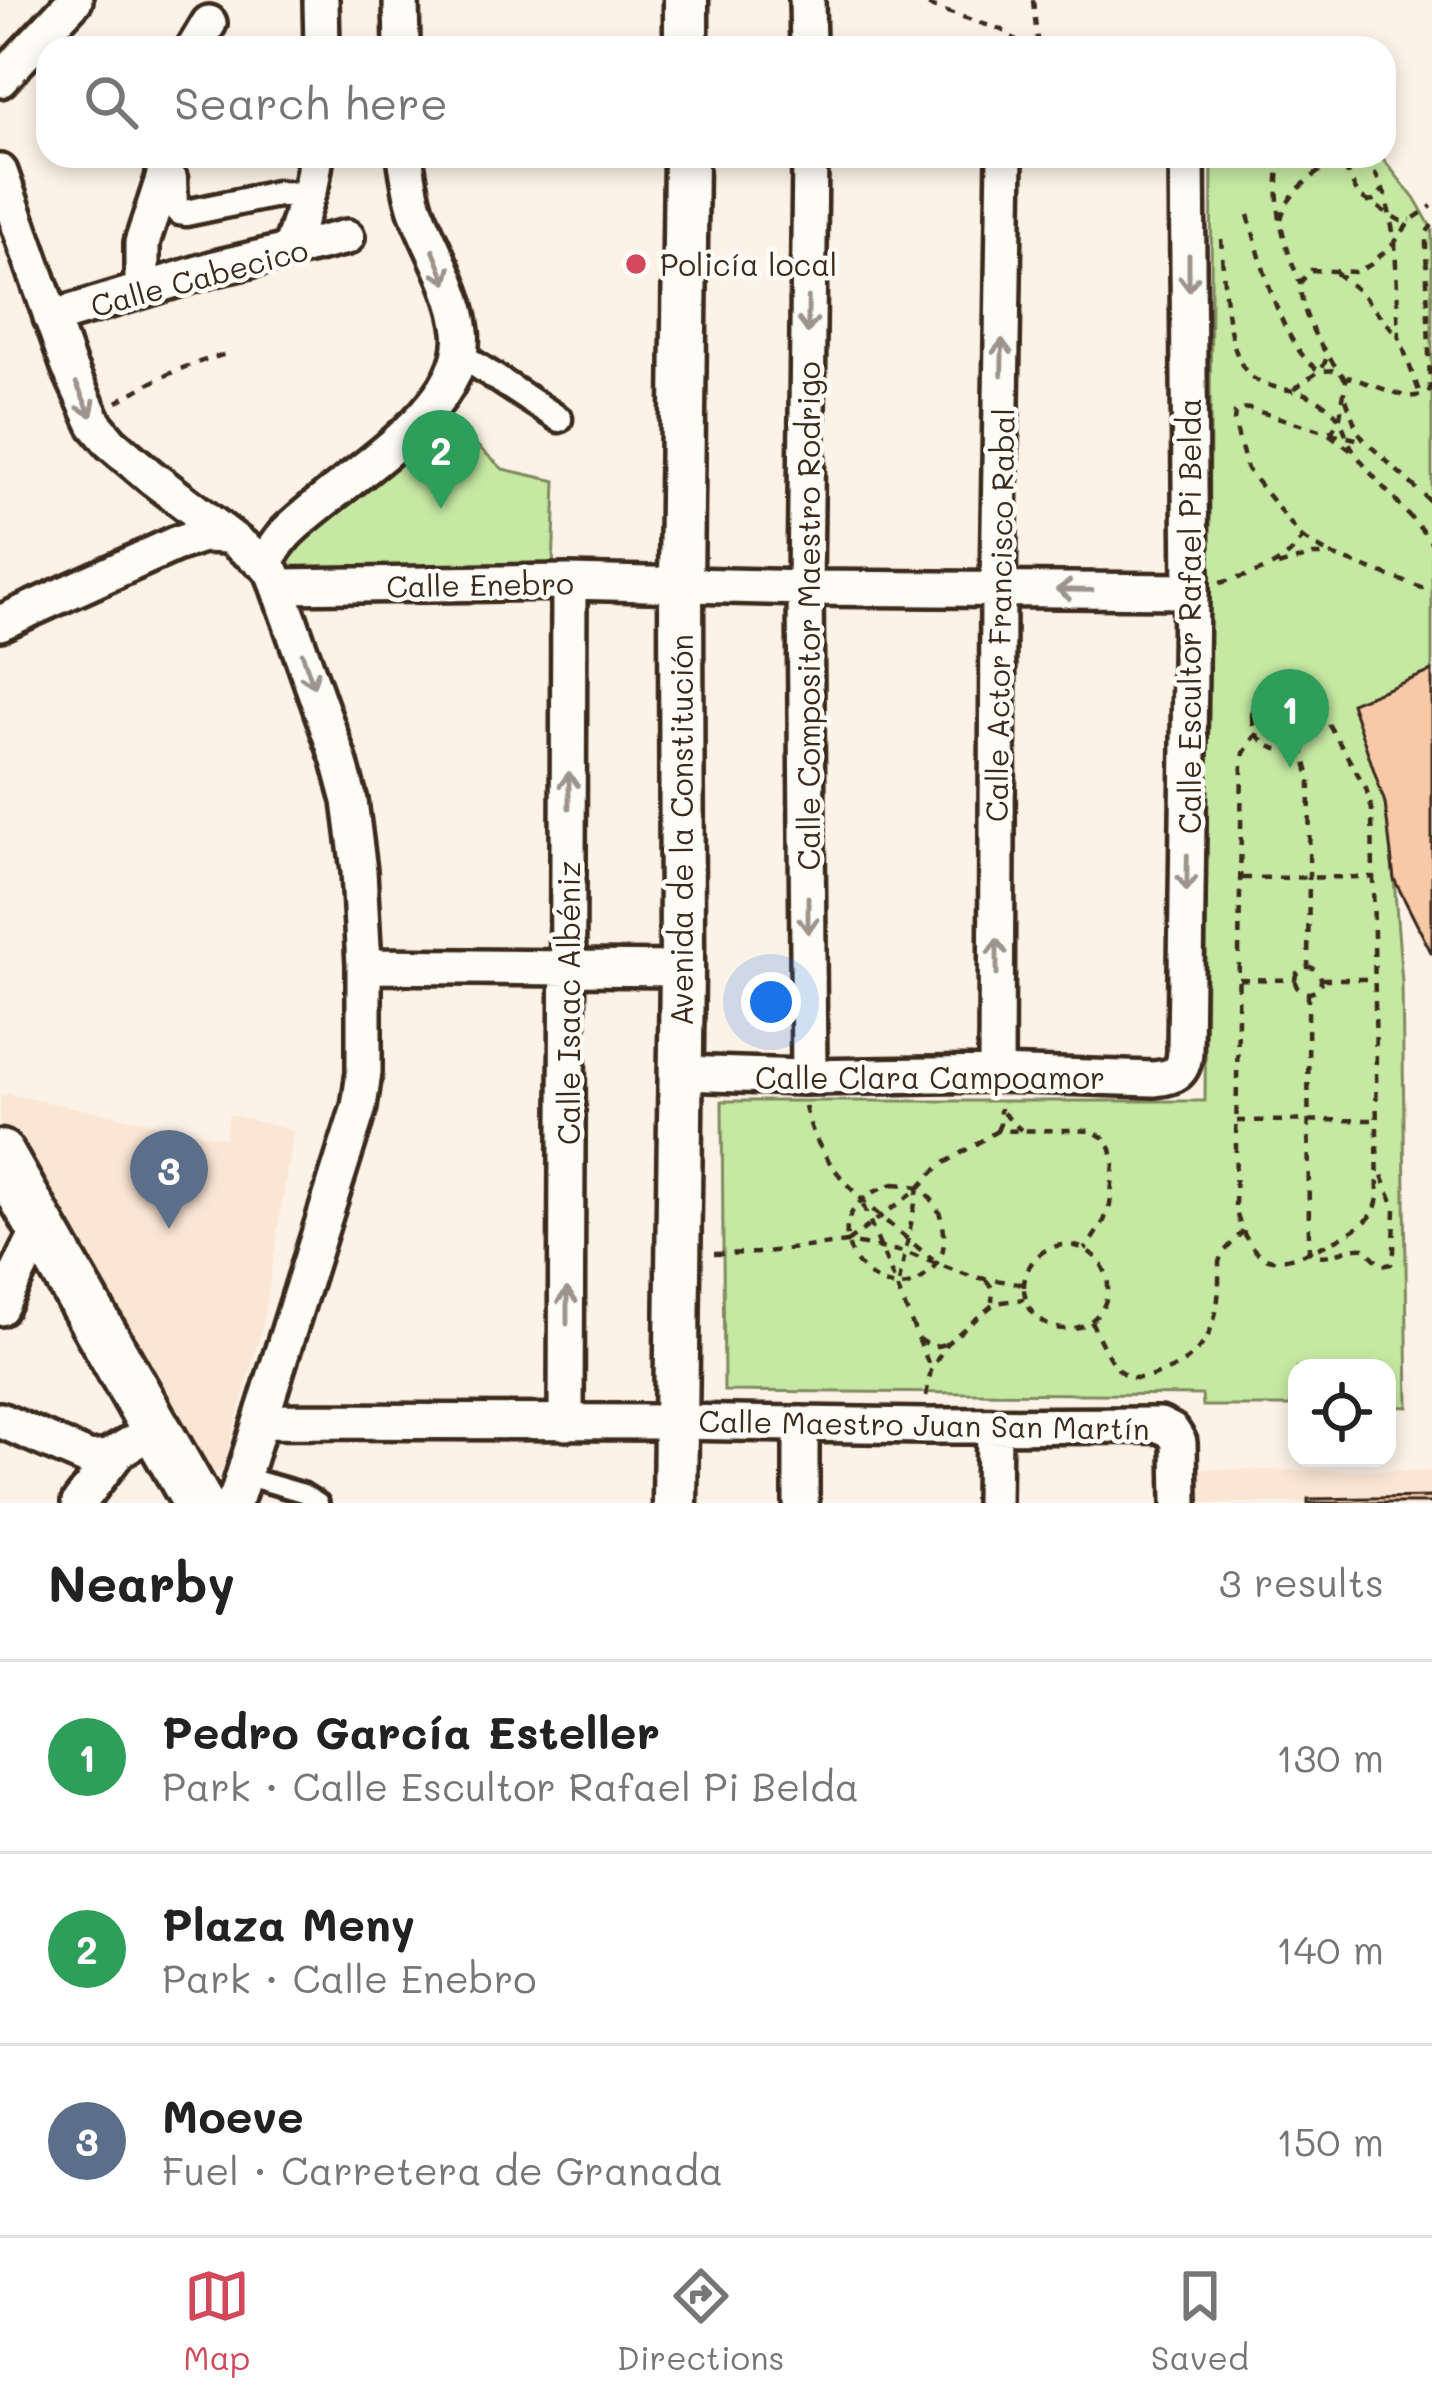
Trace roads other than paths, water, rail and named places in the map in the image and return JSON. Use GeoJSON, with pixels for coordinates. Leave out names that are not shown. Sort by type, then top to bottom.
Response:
{"type":"FeatureCollection","features":[{"type":"Feature","properties":{"kind":"main road"},"geometry":{"type":"LineString","coordinates":[[0,1156],[40,1227],[137,1440],[198,1503]]}},
{"type":"Feature","properties":{"kind":"street"},"geometry":{"type":"LineString","coordinates":[[41,36],[75,0]]}},
{"type":"Feature","properties":{"kind":"street"},"geometry":{"type":"LineString","coordinates":[[321,0],[322,36]]}},
{"type":"Feature","properties":{"kind":"street"},"geometry":{"type":"LineString","coordinates":[[401,0],[402,36]]}},
{"type":"Feature","properties":{"kind":"street"},"geometry":{"type":"LineString","coordinates":[[686,0],[686,36]]}},
{"type":"Feature","properties":{"kind":"street"},"geometry":{"type":"LineString","coordinates":[[808,0],[808,36]]}},
{"type":"Feature","properties":{"kind":"street"},"geometry":{"type":"LineString","coordinates":[[0,80],[36,42]]}},
{"type":"Feature","properties":{"kind":"street"},"geometry":{"type":"LineString","coordinates":[[142,290],[142,244],[165,168]]}},
{"type":"Feature","properties":{"kind":"street"},"geometry":{"type":"LineString","coordinates":[[166,168],[174,178],[179,212],[277,194],[308,195]]}},
{"type":"Feature","properties":{"kind":"street"},"geometry":{"type":"LineString","coordinates":[[290,250],[314,168]]}},
{"type":"Feature","properties":{"kind":"street"},"geometry":{"type":"LineString","coordinates":[[272,574],[284,536],[411,432],[453,376],[460,355],[456,308],[411,196],[407,168]]}},
{"type":"Feature","properties":{"kind":"street","name":"Avenida de la Constitución"},"geometry":{"type":"LineString","coordinates":[[675,1503],[686,168]]}},
{"type":"Feature","properties":{"kind":"street","name":"Calle Compositor Maestro Rodrigo"},"geometry":{"type":"LineString","coordinates":[[806,1077],[810,168]]}},
{"type":"Feature","properties":{"kind":"street","name":"Calle Actor Francisco Rabal"},"geometry":{"type":"LineString","coordinates":[[996,1074],[1005,168]]}},
{"type":"Feature","properties":{"kind":"street","name":"Calle Escultor Rafael Pi Belda"},"geometry":{"type":"LineString","coordinates":[[1178,1074],[1185,1051],[1191,591],[1187,168]]}},
{"type":"Feature","properties":{"kind":"street"},"geometry":{"type":"LineString","coordinates":[[0,172],[92,417],[111,443],[272,574],[350,801],[364,966],[364,1072],[359,1107],[238,1489]]}},
{"type":"Feature","properties":{"kind":"street","name":"Calle Cabecico"},"geometry":{"type":"LineString","coordinates":[[51,318],[215,268],[347,237]]}},
{"type":"Feature","properties":{"kind":"street"},"geometry":{"type":"LineString","coordinates":[[460,355],[559,419]]}},
{"type":"Feature","properties":{"kind":"street"},"geometry":{"type":"LineString","coordinates":[[0,623],[175,544],[202,536],[228,536]]}},
{"type":"Feature","properties":{"kind":"street","name":"Calle Enebro"},"geometry":{"type":"LineString","coordinates":[[272,574],[805,588],[1191,591]]}},
{"type":"Feature","properties":{"kind":"street","name":"Calle Isaac Albéniz"},"geometry":{"type":"LineString","coordinates":[[566,1423],[569,582]]}},
{"type":"Feature","properties":{"kind":"street"},"geometry":{"type":"LineString","coordinates":[[364,966],[682,969]]}},
{"type":"Feature","properties":{"kind":"street","name":"Calle Clara Campoamor"},"geometry":{"type":"LineString","coordinates":[[681,1073],[1154,1079],[1178,1074]]}},
{"type":"Feature","properties":{"kind":"street"},"geometry":{"type":"LineString","coordinates":[[0,1308],[40,1227]]}},
{"type":"Feature","properties":{"kind":"street"},"geometry":{"type":"LineString","coordinates":[[0,1420],[84,1482],[137,1440]]}},
{"type":"Feature","properties":{"kind":"street","name":"Calle Maestro Juan San Martín"},"geometry":{"type":"LineString","coordinates":[[262,1421],[1160,1425],[1179,1442],[1180,1503]]}},
{"type":"Feature","properties":{"kind":"street"},"geometry":{"type":"LineString","coordinates":[[801,1424],[801,1503]]}},
{"type":"Feature","properties":{"kind":"street"},"geometry":{"type":"LineString","coordinates":[[993,1503],[994,1426]]}},
{"type":"Feature","properties":{"kind":"lane"},"geometry":{"type":"LineString","coordinates":[[238,1489],[303,1493],[319,1503]]}},
{"type":"Feature","properties":{"kind":"place","name":"Policía local"},"geometry":{"type":"Point","coordinates":[636,264]}},
{"type":"Feature","properties":{"kind":"place","name":"Plaza Meny"},"geometry":{"type":"Point","coordinates":[441,509]}},
{"type":"Feature","properties":{"kind":"place","name":"Pedro García Esteller"},"geometry":{"type":"Point","coordinates":[1290,768]}},
{"type":"Feature","properties":{"kind":"place","name":"Moeve"},"geometry":{"type":"Point","coordinates":[169,1229]}}]}
